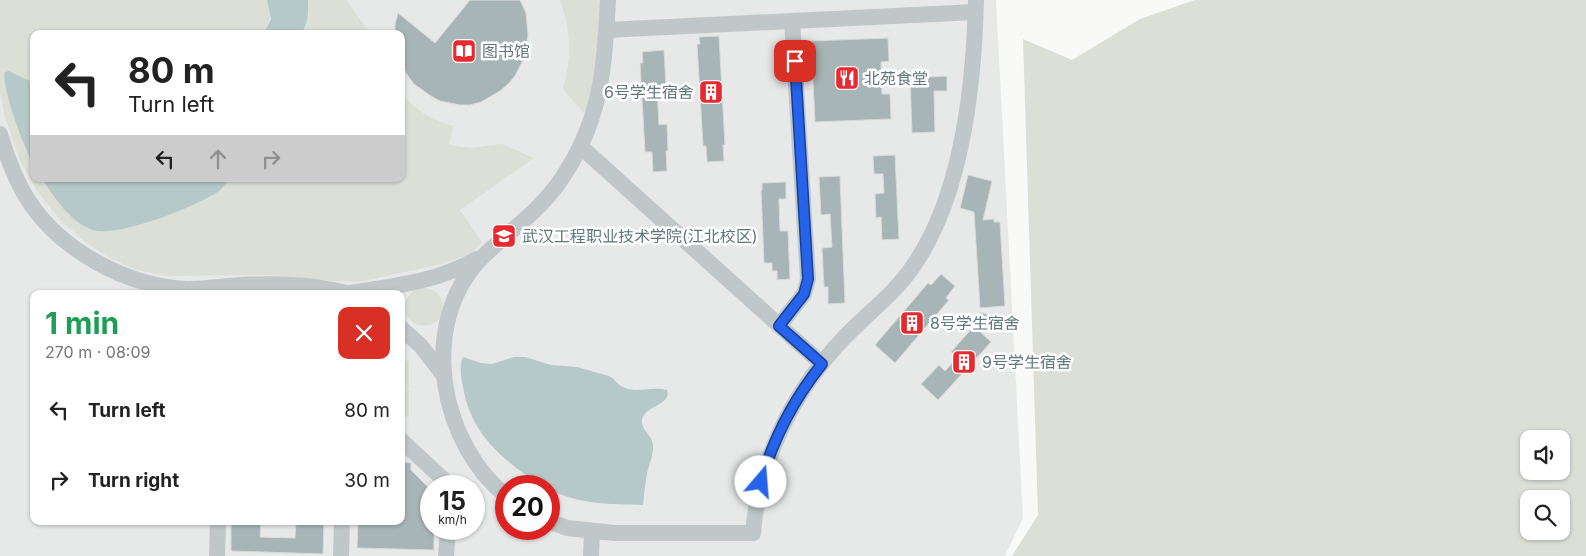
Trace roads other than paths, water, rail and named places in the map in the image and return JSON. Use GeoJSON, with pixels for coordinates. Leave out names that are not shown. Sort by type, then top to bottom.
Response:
{"type":"FeatureCollection","features":[{"type":"Feature","properties":{"kind":"lane"},"geometry":{"type":"LineString","coordinates":[[495,485],[483,474],[462,442],[454,421],[444,377],[445,333],[452,305],[466,278],[485,254],[539,207],[560,182],[580,146],[593,116],[599,95],[605,60],[608,0]]}},
{"type":"Feature","properties":{"kind":"lane"},"geometry":{"type":"LineString","coordinates":[[560,525],[568,528],[616,533],[753,533],[754,512],[759,492],[774,446],[789,413],[804,388],[841,341],[885,300],[906,277],[924,249],[935,225],[950,188],[962,142],[971,81],[976,6],[792,21],[607,30]]}},
{"type":"Feature","properties":{"kind":"lane"},"geometry":{"type":"LineString","coordinates":[[779,326],[804,294],[808,279],[792,21]]}},
{"type":"Feature","properties":{"kind":"lane"},"geometry":{"type":"LineString","coordinates":[[0,134],[15,176],[29,202],[47,224],[70,244],[111,269],[148,282],[187,289],[226,290],[255,284],[285,284],[332,290]]}},
{"type":"Feature","properties":{"kind":"lane"},"geometry":{"type":"LineString","coordinates":[[580,146],[822,364]]}},
{"type":"Feature","properties":{"kind":"lane"},"geometry":{"type":"LineString","coordinates":[[373,290],[428,279],[457,269],[485,254]]}},
{"type":"Feature","properties":{"kind":"lane"},"geometry":{"type":"LineString","coordinates":[[405,332],[421,346],[444,377]]}},
{"type":"Feature","properties":{"kind":"lane"},"geometry":{"type":"LineString","coordinates":[[405,444],[439,475]]}},
{"type":"Feature","properties":{"kind":"lane"},"geometry":{"type":"LineString","coordinates":[[217,556],[218,525]]}},
{"type":"Feature","properties":{"kind":"lane"},"geometry":{"type":"LineString","coordinates":[[341,556],[342,525]]}},
{"type":"Feature","properties":{"kind":"lane"},"geometry":{"type":"LineString","coordinates":[[591,556],[592,531]]}},
{"type":"Feature","properties":{"kind":"lane"},"geometry":{"type":"LineString","coordinates":[[446,556],[447,540]]}},
{"type":"Feature","properties":{"kind":"place","name":"图书馆"},"geometry":{"type":"Point","coordinates":[464,51]}},
{"type":"Feature","properties":{"kind":"place","name":"北苑食堂"},"geometry":{"type":"Point","coordinates":[847,78]}},
{"type":"Feature","properties":{"kind":"place","name":"6号学生宿舍"},"geometry":{"type":"Point","coordinates":[711,92]}},
{"type":"Feature","properties":{"kind":"place","name":"武汉工程职业技术学院(江北校区)"},"geometry":{"type":"Point","coordinates":[504,236]}},
{"type":"Feature","properties":{"kind":"place","name":"8号学生宿舍"},"geometry":{"type":"Point","coordinates":[912,323]}},
{"type":"Feature","properties":{"kind":"place","name":"9号学生宿舍"},"geometry":{"type":"Point","coordinates":[964,362]}}]}
